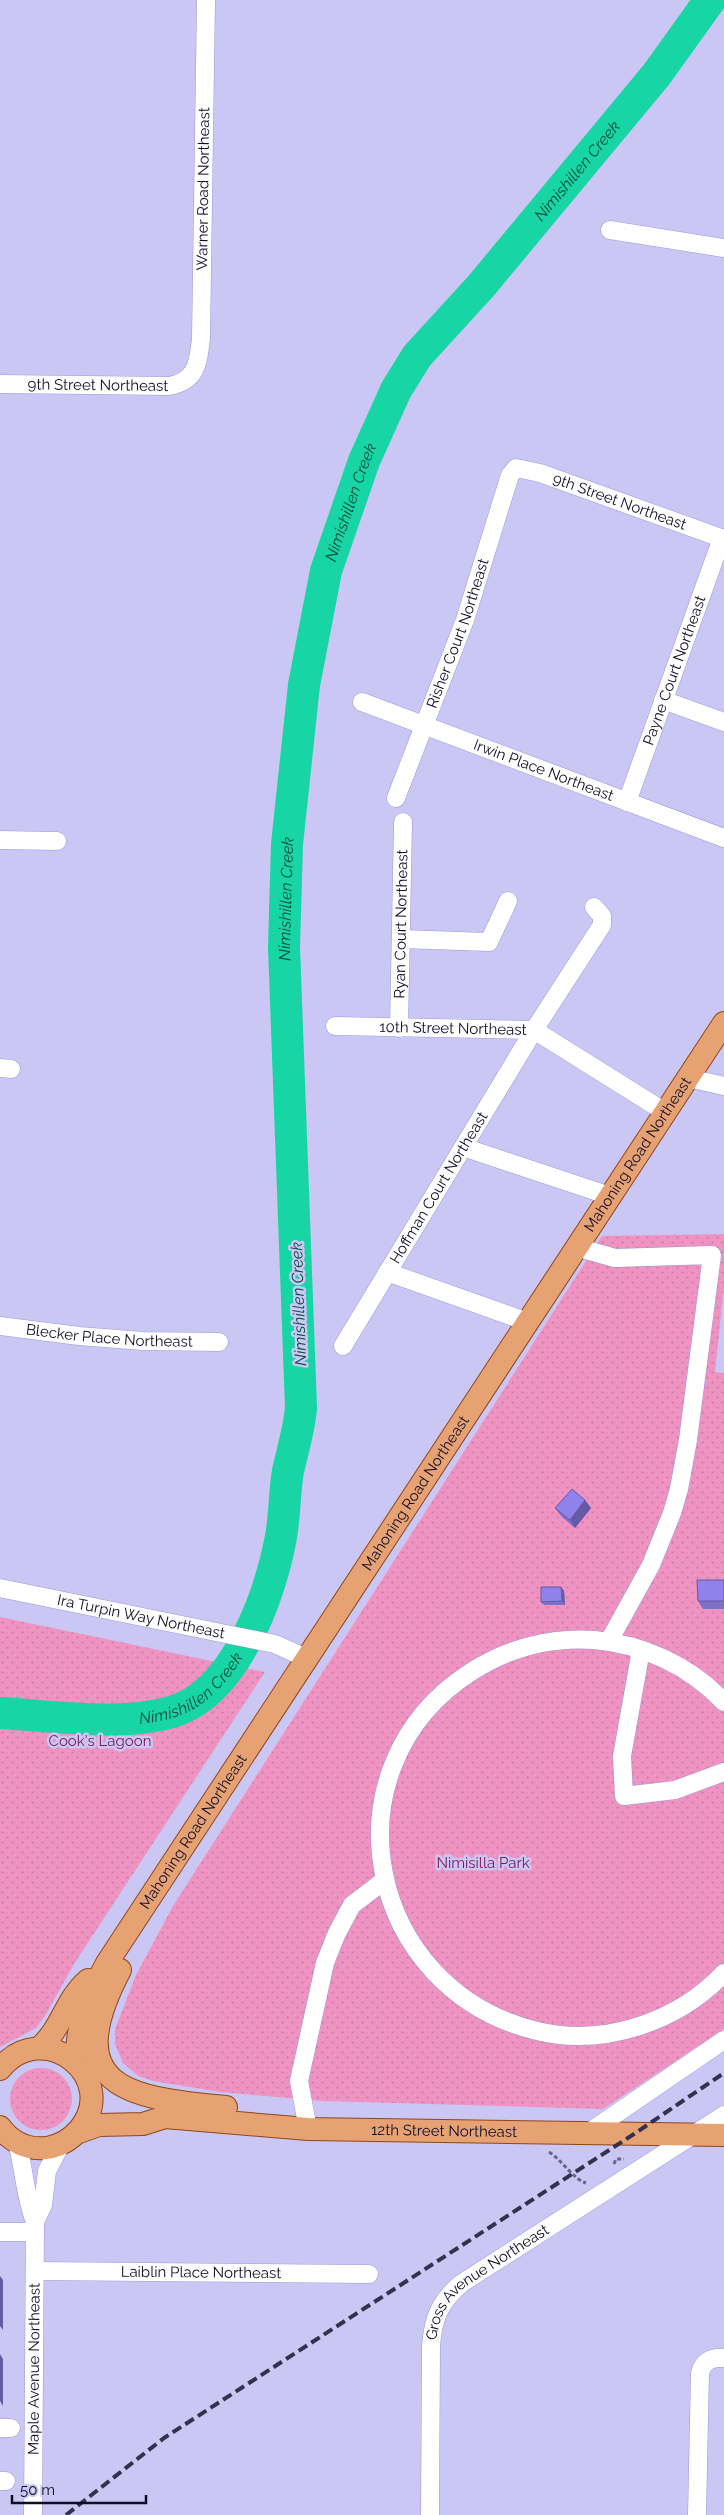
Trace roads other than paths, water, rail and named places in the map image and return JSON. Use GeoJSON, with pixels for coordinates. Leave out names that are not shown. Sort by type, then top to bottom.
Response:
{"type":"FeatureCollection","features":[{"type":"Feature","properties":{"kind":"main road","name":"Mahoning Road Northeast"},"geometry":{"type":"LineString","coordinates":[[69,2138],[86,2120],[90,2106],[90,2092],[82,2070],[77,2042],[82,2013],[108,1963],[724,1023]]}},
{"type":"Feature","properties":{"kind":"main road"},"geometry":{"type":"LineString","coordinates":[[158,1886],[158,1908],[118,1974],[99,2018],[96,2047],[105,2070],[120,2085],[151,2098],[272,2112],[308,2129]]}},
{"type":"Feature","properties":{"kind":"main road","name":"Mahoning Road Northeast"},"geometry":{"type":"LineString","coordinates":[[39,2048],[56,2029],[75,1992],[108,1963]]}},
{"type":"Feature","properties":{"kind":"main road"},"geometry":{"type":"LineString","coordinates":[[0,2069],[17,2054],[39,2048]]}},
{"type":"Feature","properties":{"kind":"main road","name":"12th Street Northeast"},"geometry":{"type":"LineString","coordinates":[[39,2048],[58,2051],[82,2070],[107,2095],[122,2102],[145,2108],[165,2118]]}},
{"type":"Feature","properties":{"kind":"main road","name":"12th Street Northeast"},"geometry":{"type":"LineString","coordinates":[[17,2142],[42,2148],[99,2125],[143,2124],[165,2118],[308,2129],[452,2133],[724,2135]]}},
{"type":"Feature","properties":{"kind":"main road"},"geometry":{"type":"LineString","coordinates":[[0,2127],[17,2142]]}},
{"type":"Feature","properties":{"kind":"street","name":"Warner Road Northeast"},"geometry":{"type":"LineString","coordinates":[[192,374],[198,363],[201,339],[206,0]]}},
{"type":"Feature","properties":{"kind":"street"},"geometry":{"type":"LineString","coordinates":[[610,230],[724,248]]}},
{"type":"Feature","properties":{"kind":"street","name":"9th Street Northeast"},"geometry":{"type":"LineString","coordinates":[[0,384],[169,386],[180,384],[192,374]]}},
{"type":"Feature","properties":{"kind":"street","name":"9th Street Northeast"},"geometry":{"type":"LineString","coordinates":[[516,468],[540,474],[723,538]]}},
{"type":"Feature","properties":{"kind":"street","name":"Risher Court Northeast"},"geometry":{"type":"LineString","coordinates":[[396,798],[465,620],[510,474],[516,468]]}},
{"type":"Feature","properties":{"kind":"street","name":"Payne Court Northeast"},"geometry":{"type":"LineString","coordinates":[[627,802],[723,538]]}},
{"type":"Feature","properties":{"kind":"street"},"geometry":{"type":"LineString","coordinates":[[663,700],[724,722]]}},
{"type":"Feature","properties":{"kind":"street","name":"Irwin Place Northeast"},"geometry":{"type":"LineString","coordinates":[[362,702],[724,838]]}},
{"type":"Feature","properties":{"kind":"street","name":"Ryan Court Northeast"},"geometry":{"type":"LineString","coordinates":[[399,1028],[403,822]]}},
{"type":"Feature","properties":{"kind":"street"},"geometry":{"type":"LineString","coordinates":[[0,840],[57,841]]}},
{"type":"Feature","properties":{"kind":"street"},"geometry":{"type":"LineString","coordinates":[[401,939],[489,942],[508,901]]}},
{"type":"Feature","properties":{"kind":"street"},"geometry":{"type":"LineString","coordinates":[[534,1030],[602,925],[602,916],[594,907]]}},
{"type":"Feature","properties":{"kind":"street","name":"10th Street Northeast"},"geometry":{"type":"LineString","coordinates":[[335,1026],[534,1030],[665,1112]]}},
{"type":"Feature","properties":{"kind":"street","name":"Hoffman Court Northeast"},"geometry":{"type":"LineString","coordinates":[[342,1346],[534,1030]]}},
{"type":"Feature","properties":{"kind":"street"},"geometry":{"type":"LineString","coordinates":[[688,1078],[724,1086]]}},
{"type":"Feature","properties":{"kind":"street"},"geometry":{"type":"LineString","coordinates":[[463,1147],[610,1196]]}},
{"type":"Feature","properties":{"kind":"street"},"geometry":{"type":"LineString","coordinates":[[576,1247],[615,1258],[712,1255],[688,1440],[679,1489],[672,1513],[651,1565],[609,1641]]}},
{"type":"Feature","properties":{"kind":"street"},"geometry":{"type":"LineString","coordinates":[[387,1272],[528,1322]]}},
{"type":"Feature","properties":{"kind":"street","name":"Blecker Place Northeast"},"geometry":{"type":"LineString","coordinates":[[0,1326],[79,1336],[143,1341],[219,1342]]}},
{"type":"Feature","properties":{"kind":"street","name":"Ira Turpin Way Northeast"},"geometry":{"type":"LineString","coordinates":[[0,1588],[275,1644],[308,1659]]}},
{"type":"Feature","properties":{"kind":"street"},"geometry":{"type":"LineString","coordinates":[[722,1699],[692,1674],[673,1663],[641,1650],[609,1641],[561,1640],[520,1649],[500,1656],[475,1669],[431,1705],[404,1744],[386,1790],[380,1838],[385,1880],[401,1926],[420,1956],[433,1972],[464,2000],[482,2011],[521,2027],[542,2032],[584,2036],[625,2030],[645,2024],[683,2006],[701,1994],[724,1973]]}},
{"type":"Feature","properties":{"kind":"street"},"geometry":{"type":"LineString","coordinates":[[641,1650],[622,1756],[624,1796],[675,1790],[724,1772]]}},
{"type":"Feature","properties":{"kind":"street"},"geometry":{"type":"LineString","coordinates":[[308,2129],[299,2081],[325,1963],[337,1933],[352,1905],[385,1880]]}},
{"type":"Feature","properties":{"kind":"street"},"geometry":{"type":"LineString","coordinates":[[588,2133],[724,2040]]}},
{"type":"Feature","properties":{"kind":"street","name":"Gross Avenue Northeast"},"geometry":{"type":"LineString","coordinates":[[430,2515],[431,2346],[434,2319],[448,2294],[462,2283],[724,2115]]}},
{"type":"Feature","properties":{"kind":"street","name":"Maple Avenue Northeast"},"geometry":{"type":"LineString","coordinates":[[35,2227],[43,2205],[47,2171],[69,2138]]}},
{"type":"Feature","properties":{"kind":"street","name":"Maple Avenue Northeast"},"geometry":{"type":"LineString","coordinates":[[17,2142],[24,2167],[28,2204],[35,2227],[32,2515]]}},
{"type":"Feature","properties":{"kind":"street"},"geometry":{"type":"LineString","coordinates":[[0,2232],[35,2227]]}},
{"type":"Feature","properties":{"kind":"street","name":"Laiblin Place Northeast"},"geometry":{"type":"LineString","coordinates":[[34,2271],[369,2274]]}},
{"type":"Feature","properties":{"kind":"street"},"geometry":{"type":"LineString","coordinates":[[698,2515],[700,2373],[705,2363],[712,2359],[724,2358]]}},
{"type":"Feature","properties":{"kind":"waterway","name":"Nimishillen Creek"},"geometry":{"type":"LineString","coordinates":[[0,1713],[67,1718],[116,1719],[161,1715],[180,1709],[200,1697],[218,1681],[234,1661],[259,1613],[268,1588],[280,1542],[288,1471],[301,1408],[284,947],[287,844],[304,685],[326,571],[364,461],[396,390],[417,356],[481,286],[657,74],[710,0]]}},
{"type":"Feature","properties":{"kind":"railway"},"geometry":{"type":"LineString","coordinates":[[66,2515],[164,2438],[634,2134],[724,2073]]}},
{"type":"Feature","properties":{"kind":"park label","name":"Cook's Lagoon"},"geometry":{"type":"Point","coordinates":[100,1741]}},
{"type":"Feature","properties":{"kind":"park label","name":"Nimisilla Park"},"geometry":{"type":"Point","coordinates":[483,1863]}}]}
